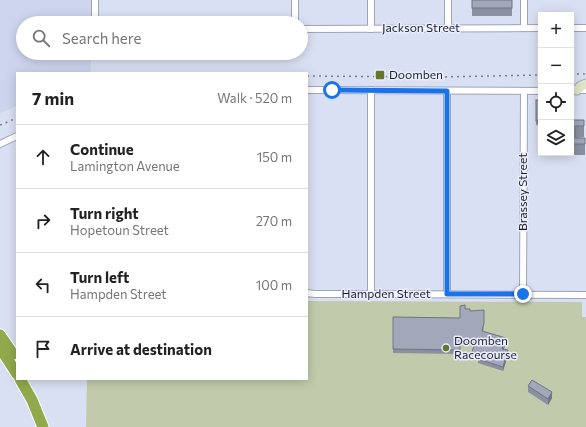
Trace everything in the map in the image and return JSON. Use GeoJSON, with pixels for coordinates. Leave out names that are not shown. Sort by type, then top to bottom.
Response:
{"type":"FeatureCollection","features":[{"type":"Feature","properties":{"kind":"highway"},"geometry":{"type":"LineString","coordinates":[[0,335],[16,359]]}},
{"type":"Feature","properties":{"kind":"highway"},"geometry":{"type":"LineString","coordinates":[[0,348],[16,372]]}},
{"type":"Feature","properties":{"kind":"highway"},"geometry":{"type":"LineString","coordinates":[[21,380],[32,400],[43,427]]}},
{"type":"Feature","properties":{"kind":"highway"},"geometry":{"type":"LineString","coordinates":[[30,380],[51,427]]}},
{"type":"Feature","properties":{"kind":"main road"},"geometry":{"type":"LineString","coordinates":[[578,90],[581,86],[586,84]]}},
{"type":"Feature","properties":{"kind":"street"},"geometry":{"type":"LineString","coordinates":[[95,0],[95,16]]}},
{"type":"Feature","properties":{"kind":"street"},"geometry":{"type":"LineString","coordinates":[[295,0],[295,16]]}},
{"type":"Feature","properties":{"kind":"street"},"geometry":{"type":"LineString","coordinates":[[371,0],[371,29]]}},
{"type":"Feature","properties":{"kind":"street"},"geometry":{"type":"LineString","coordinates":[[448,0],[448,28]]}},
{"type":"Feature","properties":{"kind":"street"},"geometry":{"type":"LineString","coordinates":[[524,0],[524,28]]}},
{"type":"Feature","properties":{"kind":"street","name":"Jackson Street"},"geometry":{"type":"LineString","coordinates":[[308,28],[538,28]]}},
{"type":"Feature","properties":{"kind":"street"},"geometry":{"type":"LineString","coordinates":[[574,28],[586,28]]}},
{"type":"Feature","properties":{"kind":"street"},"geometry":{"type":"LineString","coordinates":[[308,90],[538,91]]}},
{"type":"Feature","properties":{"kind":"street"},"geometry":{"type":"LineString","coordinates":[[371,90],[371,294]]}},
{"type":"Feature","properties":{"kind":"street"},"geometry":{"type":"LineString","coordinates":[[447,91],[447,294]]}},
{"type":"Feature","properties":{"kind":"street","name":"Brassey Street"},"geometry":{"type":"LineString","coordinates":[[523,294],[524,91]]}},
{"type":"Feature","properties":{"kind":"street"},"geometry":{"type":"LineString","coordinates":[[0,144],[16,136]]}},
{"type":"Feature","properties":{"kind":"street","name":"Hampden Street"},"geometry":{"type":"LineString","coordinates":[[308,293],[586,295]]}},
{"type":"Feature","properties":{"kind":"shaded area"},"geometry":{"type":"Polygon","coordinates":[[[0,0],[93,0],[93,16],[16,16],[16,60],[91,60],[91,72],[16,72],[16,106],[0,113],[0,0]]]}},
{"type":"Feature","properties":{"kind":"green space","name":"Doomben Racecourse"},"geometry":{"type":"Polygon","coordinates":[[[308,301],[582,302],[582,317],[586,317],[586,427],[86,427],[87,380],[308,380],[308,301]]]}},
{"type":"Feature","properties":{"kind":"building"},"geometry":{"type":"Polygon","coordinates":[[[472,0],[512,0],[512,8],[472,8],[472,0]]]}},
{"type":"Feature","properties":{"kind":"building"},"geometry":{"type":"Polygon","coordinates":[[[536,100],[538,100],[538,121],[536,121],[536,100]]]}},
{"type":"Feature","properties":{"kind":"building"},"geometry":{"type":"Polygon","coordinates":[[[574,120],[584,120],[584,126],[575,126],[575,138],[585,138],[585,144],[574,144],[574,120]]]}},
{"type":"Feature","properties":{"kind":"building"},"geometry":{"type":"Polygon","coordinates":[[[465,305],[465,309],[470,309],[470,311],[484,310],[484,323],[482,331],[506,338],[502,349],[508,350],[503,367],[478,359],[479,354],[472,352],[476,340],[460,340],[460,350],[393,349],[393,317],[460,318],[460,306],[465,305]]]}},
{"type":"Feature","properties":{"kind":"building"},"geometry":{"type":"Polygon","coordinates":[[[532,380],[552,392],[548,399],[528,386],[532,380]]]}},
{"type":"Feature","properties":{"kind":"railway"},"geometry":{"type":"LineString","coordinates":[[574,74],[586,74]]}},
{"type":"Feature","properties":{"kind":"railway"},"geometry":{"type":"LineString","coordinates":[[308,76],[439,77],[538,75]]}},
{"type":"Feature","properties":{"kind":"railway"},"geometry":{"type":"LineString","coordinates":[[0,125],[16,118]]}},
{"type":"Feature","properties":{"kind":"place","name":"Doomben"},"geometry":{"type":"Point","coordinates":[380,75]}},
{"type":"Feature","properties":{"kind":"place","name":"Doomben Racecourse"},"geometry":{"type":"Point","coordinates":[446,348]}},
{"type":"Feature","properties":{"kind":"route"},"geometry":{"type":"LineString","coordinates":[[332,90],[447,91],[447,294],[523,294]]}}]}
